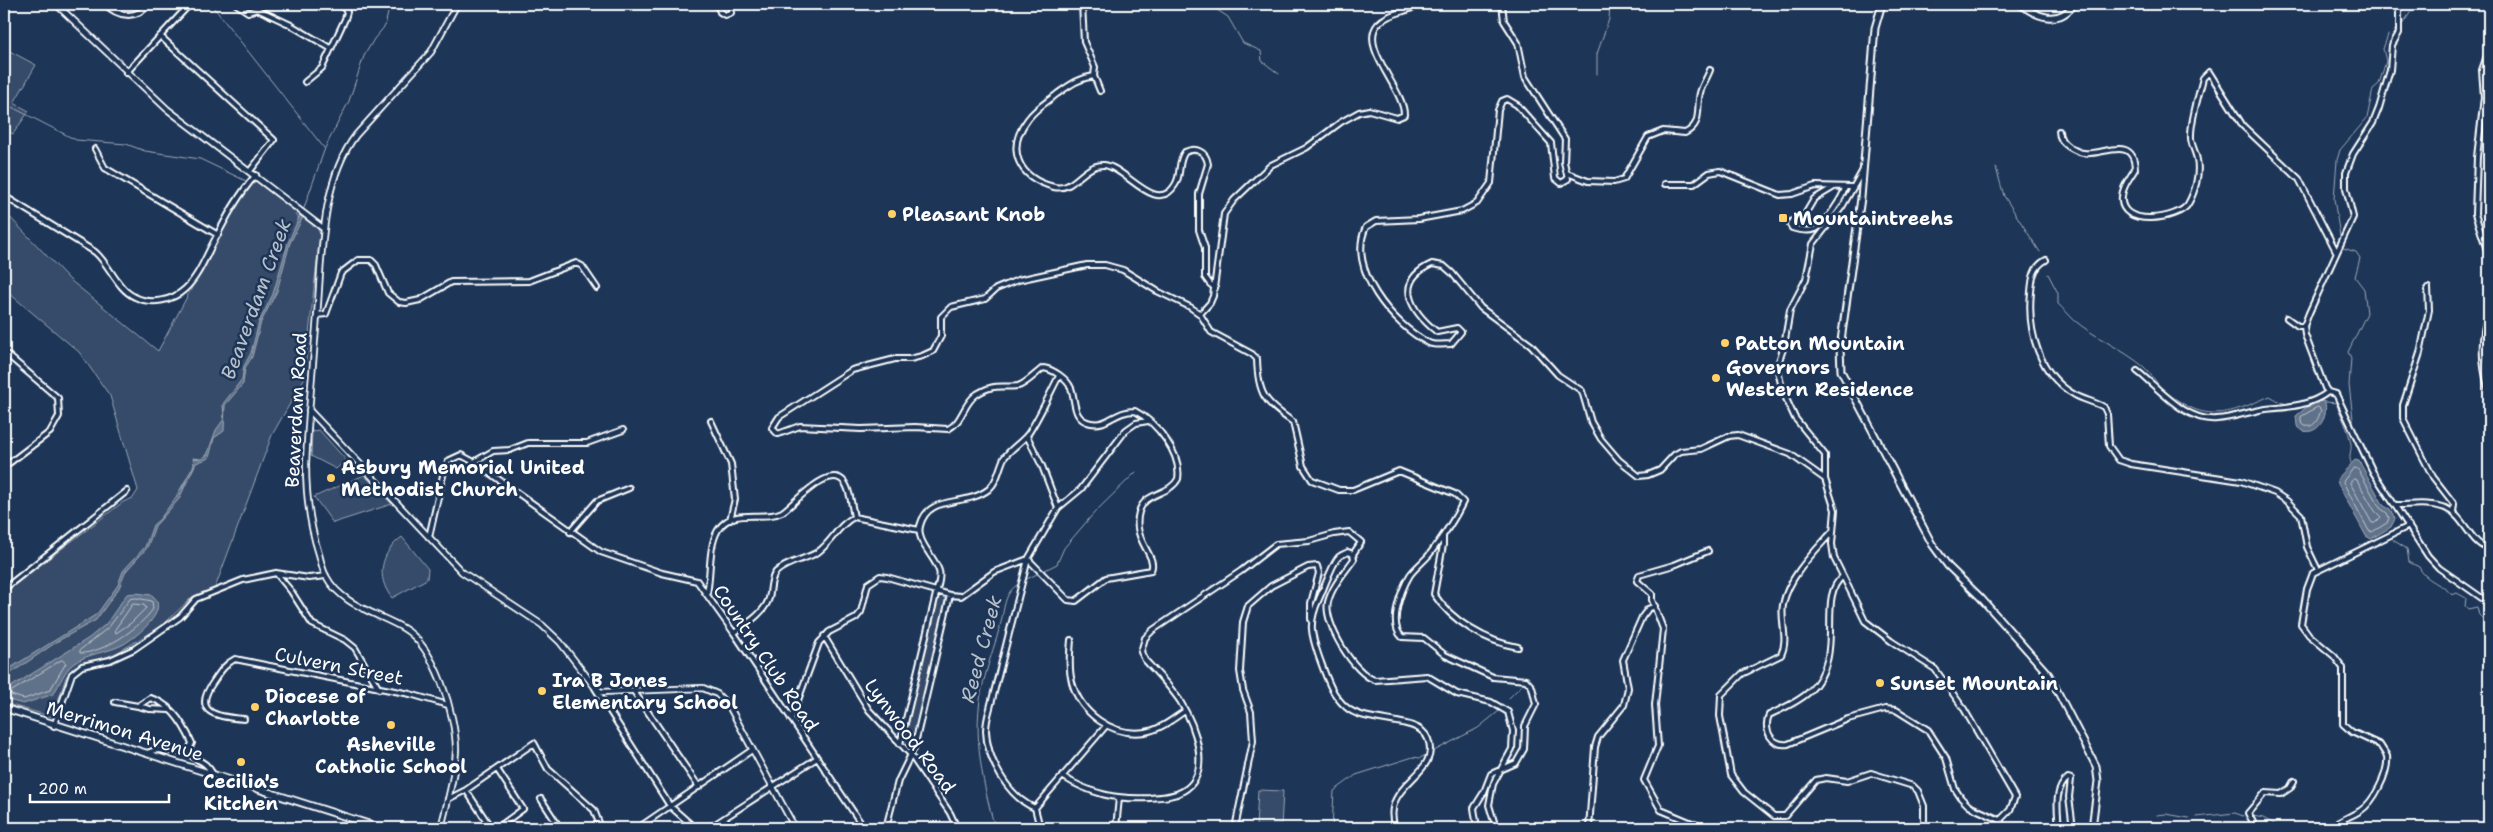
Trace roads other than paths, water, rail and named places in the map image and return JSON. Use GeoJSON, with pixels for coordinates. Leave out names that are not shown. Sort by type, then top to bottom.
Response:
{"type":"FeatureCollection","features":[{"type":"Feature","properties":{"kind":"main road"},"geometry":{"type":"LineString","coordinates":[[1882,4],[1875,28],[1857,231],[1840,348],[1840,365],[1843,378],[1940,555],[2049,675],[2096,766],[2098,781],[2092,828]]}},
{"type":"Feature","properties":{"kind":"main road"},"geometry":{"type":"LineString","coordinates":[[2020,4],[2041,16],[2053,18],[2066,13],[2074,4]]}},
{"type":"Feature","properties":{"kind":"main road","name":"Merrimon Avenue"},"geometry":{"type":"LineString","coordinates":[[4,708],[54,726],[147,753],[381,828]]}},
{"type":"Feature","properties":{"kind":"street"},"geometry":{"type":"LineString","coordinates":[[56,4],[126,73],[167,109],[256,175],[324,229]]}},
{"type":"Feature","properties":{"kind":"street"},"geometry":{"type":"LineString","coordinates":[[105,4],[115,13],[127,15],[140,12],[149,4]]}},
{"type":"Feature","properties":{"kind":"street"},"geometry":{"type":"LineString","coordinates":[[126,73],[190,4]]}},
{"type":"Feature","properties":{"kind":"street"},"geometry":{"type":"LineString","coordinates":[[236,4],[248,12],[257,9],[289,24],[330,48]]}},
{"type":"Feature","properties":{"kind":"street"},"geometry":{"type":"LineString","coordinates":[[257,9],[259,4]]}},
{"type":"Feature","properties":{"kind":"street"},"geometry":{"type":"LineString","coordinates":[[304,82],[322,68],[345,19],[347,12],[341,4]]}},
{"type":"Feature","properties":{"kind":"street","name":"Beaverdam Road"},"geometry":{"type":"LineString","coordinates":[[441,828],[456,752],[455,736],[448,705],[428,651],[405,628],[339,594],[326,576],[311,528],[306,499],[309,410],[324,229],[333,184],[345,149],[431,52],[457,4]]}},
{"type":"Feature","properties":{"kind":"street"},"geometry":{"type":"LineString","coordinates":[[717,4],[720,12],[725,15],[732,13],[731,4]]}},
{"type":"Feature","properties":{"kind":"street"},"geometry":{"type":"LineString","coordinates":[[1082,4],[1084,42],[1095,67],[1094,76],[1100,91]]}},
{"type":"Feature","properties":{"kind":"street"},"geometry":{"type":"LineString","coordinates":[[1200,314],[1210,303],[1215,288],[1224,214],[1234,200],[1271,165],[1306,148],[1341,122],[1359,112],[1369,110],[1397,118],[1404,115],[1402,105],[1378,58],[1373,35],[1378,24],[1386,18],[1420,4]]}},
{"type":"Feature","properties":{"kind":"street"},"geometry":{"type":"LineString","coordinates":[[1502,4],[1504,21],[1518,43],[1525,77],[1564,139],[1566,182],[1561,183],[1557,180],[1551,143],[1517,105],[1507,99],[1502,101],[1498,110],[1491,183],[1477,203],[1462,211],[1419,219],[1376,221],[1366,227],[1362,239],[1366,273],[1386,308],[1404,326],[1430,344],[1451,344],[1461,332],[1457,328],[1437,332],[1420,318],[1410,299],[1411,284],[1418,273],[1432,264],[1444,266],[1460,281],[1480,308],[1531,346],[1558,375],[1582,391],[1591,422],[1600,438],[1619,460],[1639,476],[1648,475],[1660,470],[1674,455],[1682,451],[1702,449],[1729,436],[1738,435],[1790,454],[1825,479]]}},
{"type":"Feature","properties":{"kind":"street"},"geometry":{"type":"LineString","coordinates":[[2328,392],[2307,342],[2304,326],[2352,217],[2346,188],[2348,165],[2373,123],[2379,108],[2390,70],[2392,45],[2400,33],[2399,4]]}},
{"type":"Feature","properties":{"kind":"street"},"geometry":{"type":"LineString","coordinates":[[160,36],[274,140],[250,171]]}},
{"type":"Feature","properties":{"kind":"street"},"geometry":{"type":"LineString","coordinates":[[2489,50],[2482,70],[2484,96],[2475,214],[2489,256]]}},
{"type":"Feature","properties":{"kind":"street"},"geometry":{"type":"LineString","coordinates":[[1567,173],[1588,181],[1614,182],[1624,179],[1648,137],[1664,131],[1685,134],[1696,124],[1699,116],[1700,94],[1710,70]]}},
{"type":"Feature","properties":{"kind":"street"},"geometry":{"type":"LineString","coordinates":[[2059,130],[2060,138],[2066,144],[2082,153],[2122,148],[2127,151],[2134,162],[2135,169],[2125,184],[2121,199],[2133,216],[2152,218],[2182,212],[2189,203],[2196,180],[2197,158],[2191,135],[2203,78],[2209,72],[2243,126],[2299,179],[2336,251]]}},
{"type":"Feature","properties":{"kind":"street"},"geometry":{"type":"LineString","coordinates":[[1094,76],[1074,82],[1042,105],[1029,118],[1017,142],[1017,156],[1021,167],[1030,176],[1059,188],[1069,185],[1090,168],[1109,166],[1145,191],[1156,195],[1163,194],[1175,186],[1180,173],[1180,161],[1185,152],[1196,149],[1201,152],[1208,164],[1199,194],[1200,233],[1205,248],[1206,277],[1215,288]]}},
{"type":"Feature","properties":{"kind":"street"},"geometry":{"type":"LineString","coordinates":[[95,149],[99,160],[110,171],[218,235]]}},
{"type":"Feature","properties":{"kind":"street"},"geometry":{"type":"LineString","coordinates":[[1863,170],[1842,207],[1813,244],[1806,278],[1790,310],[1786,341],[1777,367],[1783,392],[1795,418],[1824,455],[1825,479],[1834,510],[1832,544],[1834,558],[1865,622],[1935,669],[1964,709],[2015,796],[2010,810],[2000,820]]}},
{"type":"Feature","properties":{"kind":"street"},"geometry":{"type":"LineString","coordinates":[[1664,184],[1694,184],[1709,173],[1720,171],[1780,195],[1792,194],[1816,186],[1852,187]]}},
{"type":"Feature","properties":{"kind":"street"},"geometry":{"type":"LineString","coordinates":[[4,196],[95,252],[107,264],[124,288],[136,297],[162,301],[177,296],[186,288],[246,186],[256,175]]}},
{"type":"Feature","properties":{"kind":"street"},"geometry":{"type":"LineString","coordinates":[[1834,187],[1814,199],[1804,216],[1792,222],[1790,225],[1792,228],[1809,230],[1819,226],[1843,195],[1845,187]]}},
{"type":"Feature","properties":{"kind":"street"},"geometry":{"type":"LineString","coordinates":[[318,315],[326,314],[341,273],[350,264],[364,259],[376,264],[388,293],[399,302],[406,303],[420,300],[451,282],[529,281],[576,263],[582,266],[597,288]]}},
{"type":"Feature","properties":{"kind":"street"},"geometry":{"type":"LineString","coordinates":[[2046,260],[2040,263],[2035,270],[2029,306],[2030,324],[2038,353],[2053,376],[2065,388],[2074,395],[2104,407],[2107,414],[2109,446],[2114,456],[2131,464],[2220,476],[2275,494],[2301,515],[2307,548],[2318,570]]}},
{"type":"Feature","properties":{"kind":"street"},"geometry":{"type":"LineString","coordinates":[[1028,559],[1068,600],[1076,601],[1106,578],[1151,570],[1153,565],[1150,555],[1138,534],[1139,513],[1149,497],[1168,490],[1176,483],[1179,473],[1169,445],[1156,427],[1135,411],[1124,411],[1106,422],[1090,423],[1084,420],[1075,410],[1071,388],[1051,369],[1043,368],[1019,386],[992,386],[972,398],[960,420],[948,429],[916,427],[862,429],[800,426],[778,434],[772,428],[779,417],[852,370],[895,359],[916,358],[933,351],[939,342],[941,317],[946,309],[985,299],[1001,286],[1031,276],[1087,265],[1114,266],[1157,291],[1180,301],[1200,314],[1211,332],[1252,354],[1257,359],[1258,382],[1261,392],[1273,408],[1293,422],[1303,466],[1312,480],[1339,490],[1353,490],[1399,471],[1455,494],[1463,502],[1443,536],[1411,575],[1403,591],[1396,625],[1398,633],[1402,637],[1424,638],[1460,663],[1493,677],[1526,680],[1532,687],[1536,704],[1525,726],[1524,749],[1516,763],[1490,774],[1484,792],[1474,808],[1477,828]]}},
{"type":"Feature","properties":{"kind":"street"},"geometry":{"type":"LineString","coordinates":[[2428,288],[2429,310],[2418,360],[2403,405],[2403,418],[2433,477],[2454,504],[2453,512]]}},
{"type":"Feature","properties":{"kind":"street"},"geometry":{"type":"LineString","coordinates":[[2489,310],[2481,344],[2484,374],[2489,391]]}},
{"type":"Feature","properties":{"kind":"street"},"geometry":{"type":"LineString","coordinates":[[2287,318],[2298,326],[2304,326]]}},
{"type":"Feature","properties":{"kind":"street"},"geometry":{"type":"LineString","coordinates":[[4,352],[58,398],[59,416],[50,432],[4,468]]}},
{"type":"Feature","properties":{"kind":"street"},"geometry":{"type":"LineString","coordinates":[[2137,371],[2168,401],[2210,419],[2289,408],[2313,401],[2328,392],[2336,394],[2364,456],[2433,563],[2489,603]]}},
{"type":"Feature","properties":{"kind":"street"},"geometry":{"type":"LineString","coordinates":[[900,744],[938,590],[940,572],[924,545],[919,530],[922,517],[931,508],[942,503],[974,499],[990,488],[1007,454],[1027,436],[1059,376]]}},
{"type":"Feature","properties":{"kind":"street"},"geometry":{"type":"LineString","coordinates":[[309,410],[462,572],[542,625],[560,642],[594,686],[670,806],[695,828]]}},
{"type":"Feature","properties":{"kind":"street"},"geometry":{"type":"LineString","coordinates":[[711,421],[731,464],[735,498],[730,520]]}},
{"type":"Feature","properties":{"kind":"street"},"geometry":{"type":"LineString","coordinates":[[1035,808],[1027,805],[1013,792],[1000,775],[990,751],[986,731],[990,708],[1028,559],[1058,508],[1081,489],[1126,430],[1136,423],[1148,421]]}},
{"type":"Feature","properties":{"kind":"street"},"geometry":{"type":"LineString","coordinates":[[474,462],[493,451],[510,450],[528,443],[587,444],[623,430]]}},
{"type":"Feature","properties":{"kind":"street"},"geometry":{"type":"LineString","coordinates":[[1027,436],[1042,466],[1058,508]]}},
{"type":"Feature","properties":{"kind":"street","name":"Country Club Road"},"geometry":{"type":"LineString","coordinates":[[429,537],[448,460],[461,455],[474,462],[570,532],[601,552],[662,573],[697,581],[734,633],[864,828]]}},
{"type":"Feature","properties":{"kind":"street"},"geometry":{"type":"LineString","coordinates":[[707,594],[714,541],[718,530],[730,520],[745,515],[780,513],[811,486],[832,478],[847,487],[854,517]]}},
{"type":"Feature","properties":{"kind":"street"},"geometry":{"type":"LineString","coordinates":[[570,532],[597,501],[630,488]]}},
{"type":"Feature","properties":{"kind":"street"},"geometry":{"type":"LineString","coordinates":[[4,589],[127,491]]}},
{"type":"Feature","properties":{"kind":"street"},"geometry":{"type":"LineString","coordinates":[[2395,505],[2435,505],[2453,512],[2480,546],[2489,549]]}},
{"type":"Feature","properties":{"kind":"street"},"geometry":{"type":"LineString","coordinates":[[734,633],[765,607],[769,599],[771,580],[776,573],[788,564],[817,552],[826,545],[846,521],[854,517],[919,530]]}},
{"type":"Feature","properties":{"kind":"street"},"geometry":{"type":"LineString","coordinates":[[2329,828],[2361,810],[2369,802],[2388,762],[2387,756],[2380,745],[2352,732],[2343,724],[2343,668],[2334,656],[2309,635],[2301,624],[2307,589],[2312,573],[2409,526]]}},
{"type":"Feature","properties":{"kind":"street"},"geometry":{"type":"LineString","coordinates":[[1833,531],[1812,554],[1786,594],[1783,607],[1785,638],[1781,655],[1742,674],[1721,694],[1720,716],[1731,775],[1744,792],[1774,816],[1785,816],[1816,780],[1826,778],[1847,781],[1871,774],[1886,777],[1913,786],[1918,791],[1924,806],[1924,828]]}},
{"type":"Feature","properties":{"kind":"street"},"geometry":{"type":"LineString","coordinates":[[1062,776],[1085,789],[1119,798],[1177,795],[1188,788],[1197,774],[1198,753],[1194,729],[1186,711],[1141,652],[1145,638],[1241,571],[1276,544],[1310,541],[1349,532],[1361,542],[1353,554],[1354,559],[1333,589],[1327,603],[1332,629],[1348,656],[1367,678],[1395,679],[1427,676],[1457,694],[1504,707],[1508,712],[1514,739],[1512,749],[1493,784],[1489,805],[1496,828]]}},
{"type":"Feature","properties":{"kind":"street"},"geometry":{"type":"LineString","coordinates":[[1443,536],[1434,594],[1441,605],[1452,616],[1494,642],[1518,647]]}},
{"type":"Feature","properties":{"kind":"street"},"geometry":{"type":"LineString","coordinates":[[1312,622],[1338,557],[1348,552],[1353,554]]}},
{"type":"Feature","properties":{"kind":"street"},"geometry":{"type":"LineString","coordinates":[[1704,828],[1661,810],[1644,780],[1658,746],[1655,705],[1663,629],[1651,591],[1637,581],[1639,575],[1674,566],[1708,552]]}},
{"type":"Feature","properties":{"kind":"street"},"geometry":{"type":"LineString","coordinates":[[792,719],[819,643],[824,636],[856,618],[861,612],[868,584],[880,576],[938,590],[950,595],[961,596],[994,572],[1028,559]]}},
{"type":"Feature","properties":{"kind":"street"},"geometry":{"type":"LineString","coordinates":[[1235,828],[1253,741],[1251,712],[1242,690],[1240,671],[1243,622],[1248,606],[1271,586],[1308,567],[1316,566],[1319,573],[1311,603],[1313,639],[1335,697],[1347,709],[1357,715],[1420,729],[1428,738],[1430,756],[1427,764],[1403,789],[1393,804],[1390,813],[1395,828]]}},
{"type":"Feature","properties":{"kind":"street"},"geometry":{"type":"LineString","coordinates":[[54,726],[72,674],[82,666],[110,660],[134,649],[180,617],[196,599],[243,580],[276,573],[309,578],[326,576]]}},
{"type":"Feature","properties":{"kind":"street"},"geometry":{"type":"LineString","coordinates":[[276,573],[312,624],[345,640],[355,648],[379,689]]}},
{"type":"Feature","properties":{"kind":"street"},"geometry":{"type":"LineString","coordinates":[[1843,576],[1830,597],[1832,623],[1827,665],[1816,684],[1808,693],[1769,715],[1766,724],[1770,736],[1781,744],[1788,744],[1848,719],[1879,710],[1896,710],[1928,730],[1946,758],[1955,789],[1961,798],[1969,806],[2000,820],[2004,828]]}},
{"type":"Feature","properties":{"kind":"street"},"geometry":{"type":"LineString","coordinates":[[886,828],[898,781],[914,748],[950,595]]}},
{"type":"Feature","properties":{"kind":"street"},"geometry":{"type":"LineString","coordinates":[[1589,828],[1592,762],[1595,747],[1598,737],[1624,705],[1628,688],[1623,660],[1642,617],[1648,608],[1655,606]]}},
{"type":"Feature","properties":{"kind":"street","name":"Lynwood Road"},"geometry":{"type":"LineString","coordinates":[[824,636],[869,710],[910,754],[950,813],[957,828]]}},
{"type":"Feature","properties":{"kind":"street"},"geometry":{"type":"LineString","coordinates":[[1071,640],[1070,674],[1075,691],[1086,708],[1106,726],[1124,732],[1145,732],[1186,711]]}},
{"type":"Feature","properties":{"kind":"street","name":"Culvern Street"},"geometry":{"type":"LineString","coordinates":[[244,719],[220,718],[205,705],[204,700],[206,692],[226,663],[235,659],[410,694],[448,705]]}},
{"type":"Feature","properties":{"kind":"street"},"geometry":{"type":"LineString","coordinates":[[594,686],[601,692],[609,693],[633,690],[703,688],[716,694],[729,706],[795,828]]}},
{"type":"Feature","properties":{"kind":"street"},"geometry":{"type":"LineString","coordinates":[[633,690],[699,786]]}},
{"type":"Feature","properties":{"kind":"street"},"geometry":{"type":"LineString","coordinates":[[138,706],[150,698],[158,700],[169,710],[184,725],[192,743],[188,752]]}},
{"type":"Feature","properties":{"kind":"street"},"geometry":{"type":"LineString","coordinates":[[115,702],[150,710],[169,710]]}},
{"type":"Feature","properties":{"kind":"street"},"geometry":{"type":"LineString","coordinates":[[1035,808],[1106,726]]}},
{"type":"Feature","properties":{"kind":"street"},"geometry":{"type":"LineString","coordinates":[[448,799],[466,790],[534,743],[548,768],[594,810],[601,828]]}},
{"type":"Feature","properties":{"kind":"street"},"geometry":{"type":"LineString","coordinates":[[147,753],[155,750],[188,752]]}},
{"type":"Feature","properties":{"kind":"street"},"geometry":{"type":"LineString","coordinates":[[638,828],[752,750]]}},
{"type":"Feature","properties":{"kind":"street"},"geometry":{"type":"LineString","coordinates":[[188,752],[190,756],[207,764],[213,774]]}},
{"type":"Feature","properties":{"kind":"street"},"geometry":{"type":"LineString","coordinates":[[709,828],[817,758]]}},
{"type":"Feature","properties":{"kind":"street"},"geometry":{"type":"LineString","coordinates":[[497,769],[523,809],[497,828]]}},
{"type":"Feature","properties":{"kind":"street"},"geometry":{"type":"LineString","coordinates":[[2059,828],[2057,799],[2062,785],[2068,778],[2071,779],[2068,797],[2073,828]]}},
{"type":"Feature","properties":{"kind":"street"},"geometry":{"type":"LineString","coordinates":[[2256,828],[2248,813],[2259,798],[2265,793],[2282,794],[2294,781]]}},
{"type":"Feature","properties":{"kind":"street"},"geometry":{"type":"LineString","coordinates":[[466,790],[492,828]]}},
{"type":"Feature","properties":{"kind":"street"},"geometry":{"type":"LineString","coordinates":[[1116,828],[1119,798]]}},
{"type":"Feature","properties":{"kind":"street"},"geometry":{"type":"LineString","coordinates":[[541,799],[560,828]]}},
{"type":"Feature","properties":{"kind":"street"},"geometry":{"type":"LineString","coordinates":[[1035,808],[1040,828]]}},
{"type":"Feature","properties":{"kind":"water"},"geometry":{"type":"Polygon","coordinates":[[[300,215],[303,217],[290,243],[277,291],[261,322],[252,357],[245,368],[243,384],[225,405],[224,431],[214,438],[209,458],[196,463],[179,499],[155,526],[147,548],[126,571],[119,588],[96,620],[58,641],[4,678],[4,672],[97,614],[118,585],[123,571],[145,547],[153,525],[160,519],[176,497],[194,465],[193,458],[201,459],[207,455],[216,430],[224,419],[223,404],[242,379],[244,366],[251,353],[259,322],[273,294],[288,243],[300,215]]]}},
{"type":"Feature","properties":{"kind":"water"},"geometry":{"type":"Polygon","coordinates":[[[2322,401],[2325,402],[2326,407],[2321,423],[2314,430],[2303,431],[2297,426],[2296,416],[2309,405],[2322,401]]]}},
{"type":"Feature","properties":{"kind":"water"},"geometry":{"type":"Polygon","coordinates":[[[2355,460],[2359,461],[2384,506],[2390,509],[2395,519],[2391,527],[2371,539],[2366,536],[2338,484],[2337,479],[2355,460]]]}},
{"type":"Feature","properties":{"kind":"water"},"geometry":{"type":"Polygon","coordinates":[[[127,594],[152,595],[157,601],[155,615],[137,635],[118,647],[79,660],[73,664],[51,695],[23,704],[5,699],[4,692],[6,690],[89,638],[106,624],[127,594]]]}},
{"type":"Feature","properties":{"kind":"waterway"},"geometry":{"type":"LineString","coordinates":[[211,4],[324,148]]}},
{"type":"Feature","properties":{"kind":"waterway","name":"Beaverdam Creek"},"geometry":{"type":"LineString","coordinates":[[303,211],[325,148],[349,101],[364,56],[374,39],[385,26],[390,4]]}},
{"type":"Feature","properties":{"kind":"waterway"},"geometry":{"type":"LineString","coordinates":[[1208,4],[1228,17],[1243,43],[1261,51],[1262,61],[1279,74]]}},
{"type":"Feature","properties":{"kind":"waterway"},"geometry":{"type":"LineString","coordinates":[[1597,74],[1597,54],[1609,19],[1610,4]]}},
{"type":"Feature","properties":{"kind":"waterway"},"geometry":{"type":"LineString","coordinates":[[2402,25],[2416,4]]}},
{"type":"Feature","properties":{"kind":"waterway"},"geometry":{"type":"LineString","coordinates":[[2394,31],[2397,28]]}},
{"type":"Feature","properties":{"kind":"waterway"},"geometry":{"type":"LineString","coordinates":[[2340,236],[2334,199],[2337,160],[2340,150],[2367,118],[2373,89],[2379,84],[2386,61],[2383,49],[2388,35]]}},
{"type":"Feature","properties":{"kind":"waterway"},"geometry":{"type":"LineString","coordinates":[[4,103],[76,140],[126,144],[145,151],[200,159],[246,181]]}},
{"type":"Feature","properties":{"kind":"waterway"},"geometry":{"type":"LineString","coordinates":[[1996,168],[2004,196],[2040,252]]}},
{"type":"Feature","properties":{"kind":"waterway","name":"Beaverdam Creek"},"geometry":{"type":"LineString","coordinates":[[295,215],[299,218]]}},
{"type":"Feature","properties":{"kind":"waterway"},"geometry":{"type":"LineString","coordinates":[[2343,248],[2356,252],[2360,258],[2355,277],[2364,289],[2367,313],[2348,352],[2351,358],[2349,385],[2354,427]]}},
{"type":"Feature","properties":{"kind":"waterway"},"geometry":{"type":"LineString","coordinates":[[2048,274],[2058,293],[2058,304],[2074,320],[2136,361],[2146,369],[2162,388],[2190,407],[2202,412],[2227,412],[2270,396],[2280,402],[2291,405]]}},
{"type":"Feature","properties":{"kind":"waterway"},"geometry":{"type":"LineString","coordinates":[[2326,402],[2336,403],[2345,423],[2351,444],[2351,463]]}},
{"type":"Feature","properties":{"kind":"waterway","name":"Reed Creek"},"geometry":{"type":"LineString","coordinates":[[1023,581],[1057,564],[1064,548],[1095,512],[1136,472]]}},
{"type":"Feature","properties":{"kind":"waterway","name":"Beaverdam Creek"},"geometry":{"type":"LineString","coordinates":[[182,489],[186,481]]}},
{"type":"Feature","properties":{"kind":"waterway"},"geometry":{"type":"LineString","coordinates":[[2393,540],[2407,549],[2409,562],[2419,567],[2425,576],[2452,595],[2457,593],[2466,598],[2465,606],[2468,609],[2477,607],[2479,615],[2487,623]]}},
{"type":"Feature","properties":{"kind":"waterway","name":"Reed Creek"},"geometry":{"type":"LineString","coordinates":[[995,828],[985,790],[979,751],[978,731],[981,692],[1008,596],[1010,591],[1020,583]]}},
{"type":"Feature","properties":{"kind":"waterway"},"geometry":{"type":"LineString","coordinates":[[2488,627],[2489,632]]}},
{"type":"Feature","properties":{"kind":"waterway"},"geometry":{"type":"LineString","coordinates":[[1509,698],[1521,686]]}},
{"type":"Feature","properties":{"kind":"waterway"},"geometry":{"type":"LineString","coordinates":[[1432,752],[1478,728],[1499,711]]}},
{"type":"Feature","properties":{"kind":"waterway"},"geometry":{"type":"LineString","coordinates":[[1332,828],[1334,791],[1356,775],[1413,757],[1420,758],[1428,754]]}},
{"type":"Feature","properties":{"kind":"waterway"},"geometry":{"type":"LineString","coordinates":[[2196,817],[2235,813],[2243,816]]}},
{"type":"Feature","properties":{"kind":"waterway"},"geometry":{"type":"LineString","coordinates":[[2157,815],[2166,814],[2189,818]]}},
{"type":"Feature","properties":{"kind":"waterway"},"geometry":{"type":"LineString","coordinates":[[2253,816],[2263,818],[2282,828]]}},
{"type":"Feature","properties":{"kind":"place","name":"Pleasant Knob"},"geometry":{"type":"Point","coordinates":[892,214]}},
{"type":"Feature","properties":{"kind":"place","name":"Mountaintreehs"},"geometry":{"type":"Point","coordinates":[1783,218]}},
{"type":"Feature","properties":{"kind":"place","name":"Patton Mountain"},"geometry":{"type":"Point","coordinates":[1725,343]}},
{"type":"Feature","properties":{"kind":"place","name":"Governors Western Residence"},"geometry":{"type":"Point","coordinates":[1716,378]}},
{"type":"Feature","properties":{"kind":"place","name":"Asbury Memorial United Methodist Church"},"geometry":{"type":"Point","coordinates":[331,478]}},
{"type":"Feature","properties":{"kind":"place","name":"Sunset Mountain"},"geometry":{"type":"Point","coordinates":[1880,683]}},
{"type":"Feature","properties":{"kind":"place","name":"Ira B Jones Elementary School"},"geometry":{"type":"Point","coordinates":[542,691]}},
{"type":"Feature","properties":{"kind":"place","name":"Diocese of Charlotte"},"geometry":{"type":"Point","coordinates":[255,707]}},
{"type":"Feature","properties":{"kind":"place","name":"Asheville Catholic School"},"geometry":{"type":"Point","coordinates":[391,725]}},
{"type":"Feature","properties":{"kind":"place","name":"Cecilia's Kitchen"},"geometry":{"type":"Point","coordinates":[241,762]}}]}
